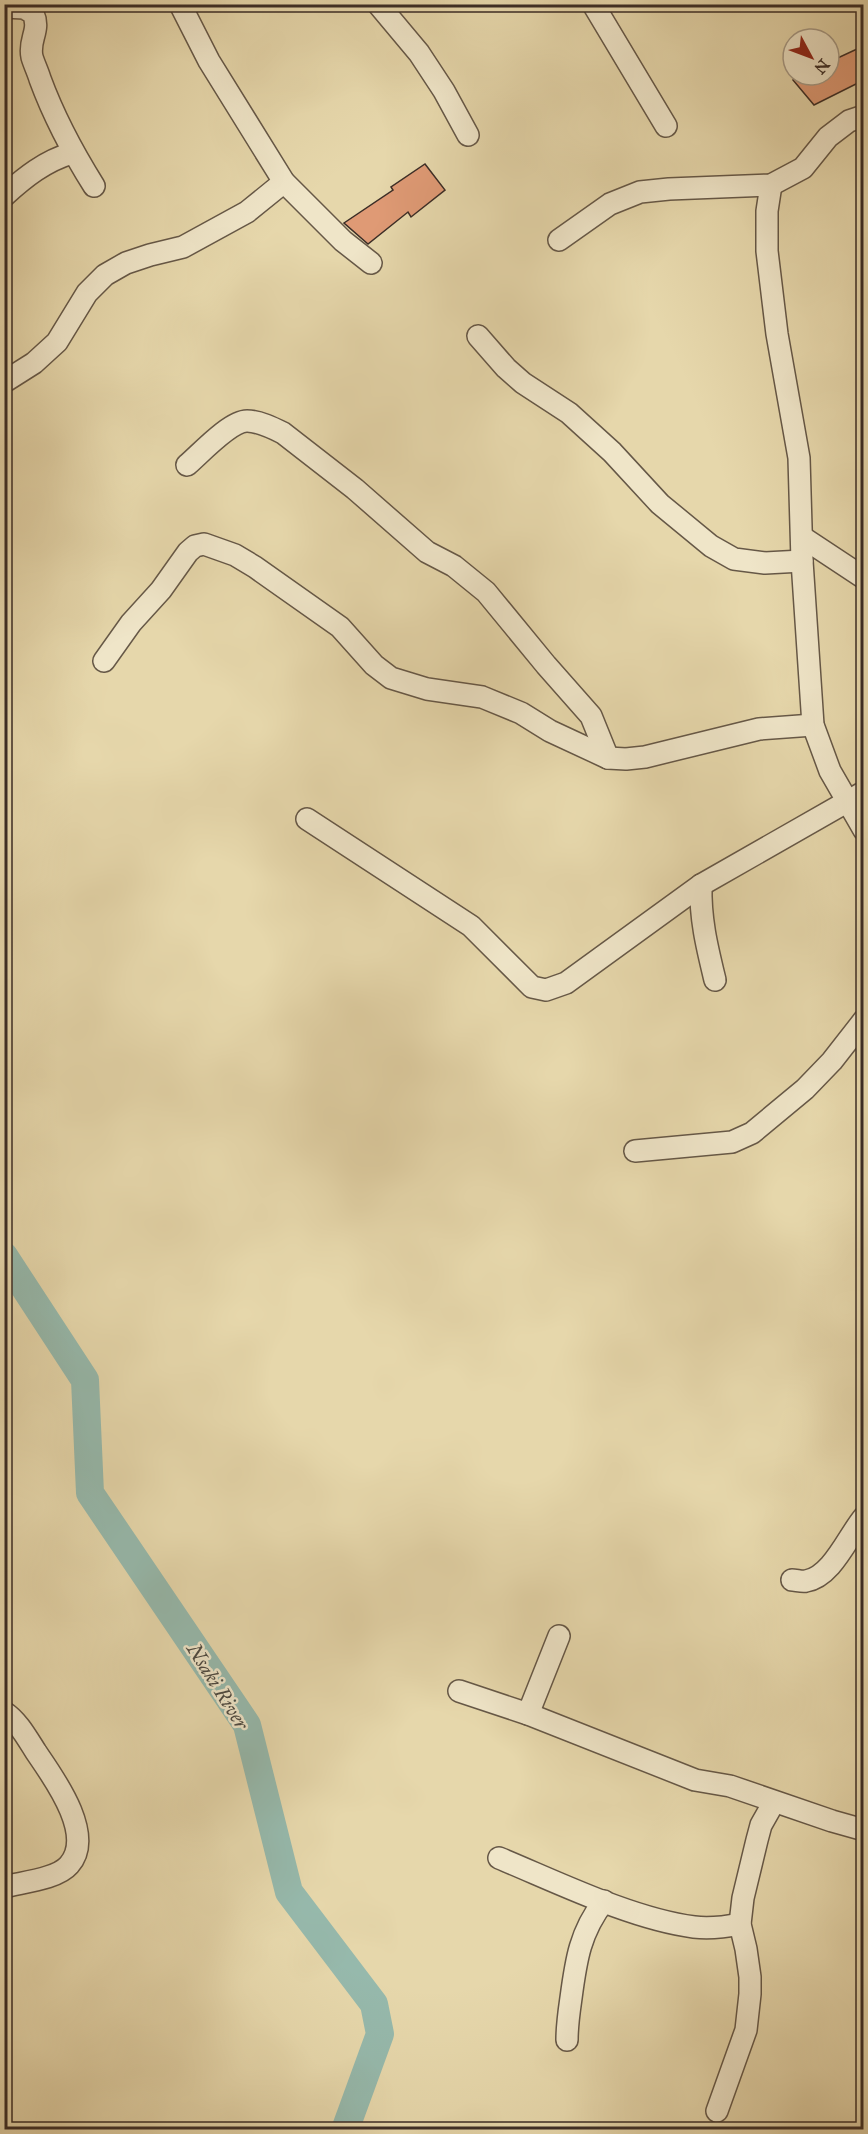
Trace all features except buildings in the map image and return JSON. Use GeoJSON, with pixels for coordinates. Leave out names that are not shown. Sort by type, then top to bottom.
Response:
{"type":"FeatureCollection","features":[{"type":"Feature","properties":{"kind":"street"},"geometry":{"type":"LineString","coordinates":[[180,4],[209,61],[284,182],[343,241],[371,263]]}},
{"type":"Feature","properties":{"kind":"street"},"geometry":{"type":"LineString","coordinates":[[378,4],[419,52],[468,135]]}},
{"type":"Feature","properties":{"kind":"street"},"geometry":{"type":"LineString","coordinates":[[593,4],[666,126]]}},
{"type":"Feature","properties":{"kind":"street"},"geometry":{"type":"LineString","coordinates":[[4,7],[40,9],[37,29],[31,43],[32,57],[51,110],[72,153],[94,186]]}},
{"type":"Feature","properties":{"kind":"street"},"geometry":{"type":"LineString","coordinates":[[559,240],[610,204],[640,192],[771,185],[803,168],[828,137],[849,121],[864,116]]}},
{"type":"Feature","properties":{"kind":"street"},"geometry":{"type":"LineString","coordinates":[[4,196],[33,171],[55,158],[72,153]]}},
{"type":"Feature","properties":{"kind":"street"},"geometry":{"type":"LineString","coordinates":[[4,382],[34,363],[57,342],[87,293],[105,275],[126,263],[183,247],[246,212],[284,182]]}},
{"type":"Feature","properties":{"kind":"street"},"geometry":{"type":"LineString","coordinates":[[771,185],[767,211],[767,251],[777,334],[799,458],[802,561],[813,725],[830,771],[855,797],[864,830]]}},
{"type":"Feature","properties":{"kind":"street"},"geometry":{"type":"LineString","coordinates":[[478,336],[506,368],[523,383],[569,413],[612,452],[660,504],[711,546],[734,559],[765,563],[802,561]]}},
{"type":"Feature","properties":{"kind":"street"},"geometry":{"type":"LineString","coordinates":[[187,465],[227,430],[246,421],[283,433],[355,489],[427,552],[454,566],[486,592],[591,716],[608,758]]}},
{"type":"Feature","properties":{"kind":"street"},"geometry":{"type":"LineString","coordinates":[[802,537],[864,578]]}},
{"type":"Feature","properties":{"kind":"street"},"geometry":{"type":"LineString","coordinates":[[104,661],[131,623],[161,590],[188,552],[195,546],[204,544],[235,555],[255,567],[340,627],[381,672],[391,678],[427,689],[482,697],[521,713],[550,731],[608,758],[645,757],[759,729],[813,725]]}},
{"type":"Feature","properties":{"kind":"street"},"geometry":{"type":"LineString","coordinates":[[307,819],[471,926],[532,987],[546,990],[566,983],[701,885],[855,797]]}},
{"type":"Feature","properties":{"kind":"street"},"geometry":{"type":"LineString","coordinates":[[701,885],[700,911],[715,980]]}},
{"type":"Feature","properties":{"kind":"street"},"geometry":{"type":"LineString","coordinates":[[635,1151],[732,1142],[752,1133],[805,1089],[832,1061],[864,1020]]}},
{"type":"Feature","properties":{"kind":"street"},"geometry":{"type":"LineString","coordinates":[[792,1580],[805,1582],[827,1571],[864,1517]]}},
{"type":"Feature","properties":{"kind":"street"},"geometry":{"type":"LineString","coordinates":[[528,1714],[559,1636]]}},
{"type":"Feature","properties":{"kind":"street"},"geometry":{"type":"LineString","coordinates":[[459,1691],[528,1714],[695,1779],[730,1786],[864,1830]]}},
{"type":"Feature","properties":{"kind":"street"},"geometry":{"type":"LineString","coordinates":[[4,1712],[11,1716],[23,1732],[65,1797],[73,1817],[77,1847],[74,1859],[61,1872],[4,1887]]}},
{"type":"Feature","properties":{"kind":"street"},"geometry":{"type":"LineString","coordinates":[[717,2111],[741,2047],[747,2020],[750,1977],[740,1924],[743,1898],[761,1825],[774,1802]]}},
{"type":"Feature","properties":{"kind":"street"},"geometry":{"type":"LineString","coordinates":[[499,1858],[604,1901],[657,1919],[695,1927],[717,1928],[740,1924]]}},
{"type":"Feature","properties":{"kind":"street"},"geometry":{"type":"LineString","coordinates":[[567,2040],[567,2019],[580,1944],[593,1915],[604,1901]]}},
{"type":"Feature","properties":{"kind":"waterway","name":"Nsaki River"},"geometry":{"type":"LineString","coordinates":[[4,1256],[85,1380],[90,1493],[247,1725],[289,1892],[374,2004],[380,2034],[345,2130]]}},
{"type":"Feature","properties":{"kind":"waterway"},"geometry":{"type":"LineString","coordinates":[[4,1278],[15,1275]]}}]}
